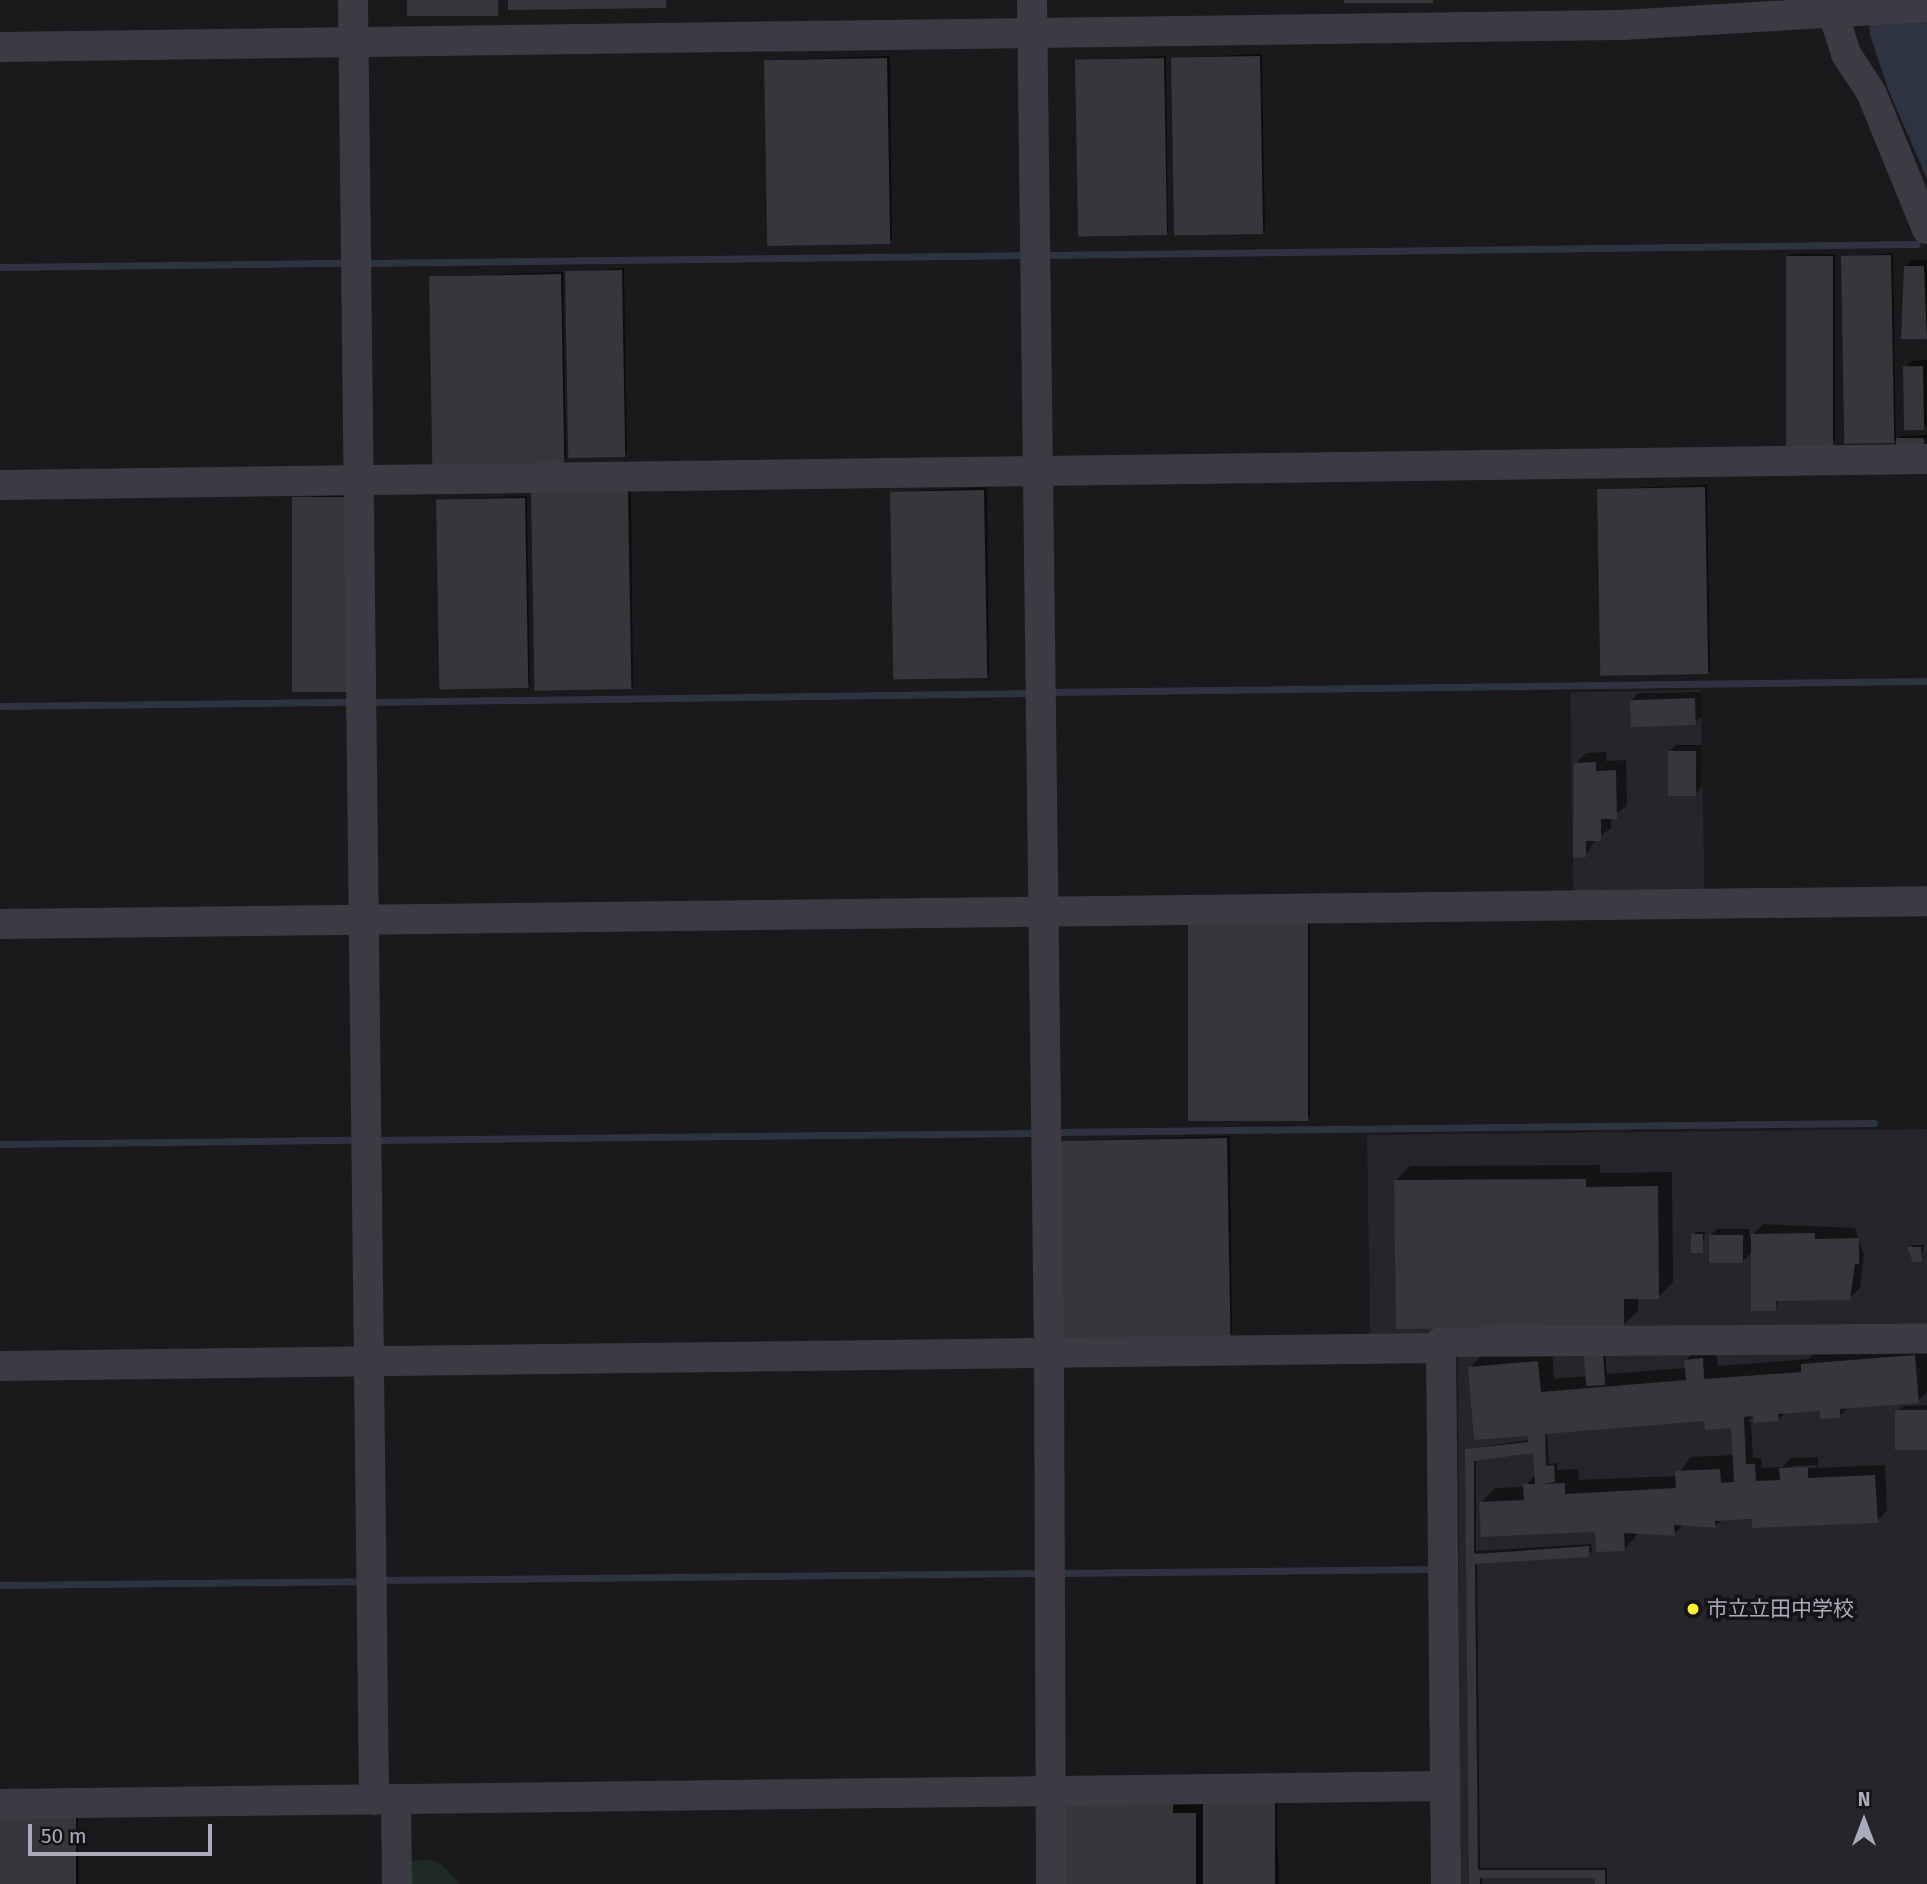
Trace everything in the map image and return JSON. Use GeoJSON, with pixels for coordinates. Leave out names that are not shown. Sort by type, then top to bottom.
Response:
{"type":"FeatureCollection","features":[{"type":"Feature","properties":{"kind":"street"},"geometry":{"type":"LineString","coordinates":[[353,0],[369,1360],[385,1800],[397,1884]]}},
{"type":"Feature","properties":{"kind":"street"},"geometry":{"type":"LineString","coordinates":[[1032,0],[1049,1353],[1053,1792],[1051,1884]]}},
{"type":"Feature","properties":{"kind":"street"},"geometry":{"type":"LineString","coordinates":[[0,47],[1609,25],[1840,9],[1927,8]]}},
{"type":"Feature","properties":{"kind":"street"},"geometry":{"type":"LineString","coordinates":[[1840,9],[1846,54],[1871,92],[1927,229]]}},
{"type":"Feature","properties":{"kind":"street"},"geometry":{"type":"LineString","coordinates":[[0,485],[1927,459]]}},
{"type":"Feature","properties":{"kind":"street"},"geometry":{"type":"LineString","coordinates":[[0,924],[1927,901]]}},
{"type":"Feature","properties":{"kind":"street"},"geometry":{"type":"LineString","coordinates":[[1446,1884],[1441,1342],[1927,1339]]}},
{"type":"Feature","properties":{"kind":"street"},"geometry":{"type":"LineString","coordinates":[[0,1366],[1441,1348]]}},
{"type":"Feature","properties":{"kind":"street"},"geometry":{"type":"LineString","coordinates":[[0,1804],[1444,1786]]}},
{"type":"Feature","properties":{"kind":"shaded area"},"geometry":{"type":"Polygon","coordinates":[[[1701,690],[1705,893],[1574,895],[1570,692],[1701,690]]]}},
{"type":"Feature","properties":{"kind":"shaded area","name":"市立立田中学校"},"geometry":{"type":"Polygon","coordinates":[[[1927,1129],[1927,1884],[1460,1884],[1458,1334],[1370,1334],[1367,1135],[1927,1129]]]}},
{"type":"Feature","properties":{"kind":"shaded area"},"geometry":{"type":"Polygon","coordinates":[[[428,1859],[441,1864],[460,1884],[406,1884],[406,1862],[428,1859]]]}},
{"type":"Feature","properties":{"kind":"water"},"geometry":{"type":"Polygon","coordinates":[[[1867,0],[1927,0],[1927,179],[1888,89],[1870,35],[1867,0]]]}},
{"type":"Feature","properties":{"kind":"building"},"geometry":{"type":"Polygon","coordinates":[[[407,0],[498,0],[498,16],[407,16],[407,0]]]}},
{"type":"Feature","properties":{"kind":"building"},"geometry":{"type":"Polygon","coordinates":[[[508,0],[666,0],[666,8],[508,10],[508,0]]]}},
{"type":"Feature","properties":{"kind":"building"},"geometry":{"type":"Polygon","coordinates":[[[1344,0],[1433,0],[1433,3],[1344,3],[1344,0]]]}},
{"type":"Feature","properties":{"kind":"building"},"geometry":{"type":"Polygon","coordinates":[[[1260,56],[1263,234],[1174,236],[1171,58],[1260,56]]]}},
{"type":"Feature","properties":{"kind":"building"},"geometry":{"type":"Polygon","coordinates":[[[887,58],[890,244],[767,246],[764,60],[887,58]]]}},
{"type":"Feature","properties":{"kind":"building"},"geometry":{"type":"Polygon","coordinates":[[[1164,58],[1167,235],[1078,237],[1075,60],[1164,58]]]}},
{"type":"Feature","properties":{"kind":"building"},"geometry":{"type":"Polygon","coordinates":[[[1891,255],[1894,443],[1844,444],[1841,256],[1891,255]]]}},
{"type":"Feature","properties":{"kind":"building"},"geometry":{"type":"Polygon","coordinates":[[[1786,256],[1833,256],[1833,447],[1786,447],[1786,256]]]}},
{"type":"Feature","properties":{"kind":"building"},"geometry":{"type":"Polygon","coordinates":[[[1904,266],[1924,266],[1927,339],[1901,339],[1904,266]]]}},
{"type":"Feature","properties":{"kind":"building"},"geometry":{"type":"Polygon","coordinates":[[[622,270],[625,457],[568,458],[565,271],[622,270]]]}},
{"type":"Feature","properties":{"kind":"building"},"geometry":{"type":"Polygon","coordinates":[[[561,274],[564,463],[432,465],[429,276],[561,274]]]}},
{"type":"Feature","properties":{"kind":"building"},"geometry":{"type":"Polygon","coordinates":[[[1903,366],[1923,366],[1924,430],[1904,430],[1903,366]]]}},
{"type":"Feature","properties":{"kind":"building"},"geometry":{"type":"Polygon","coordinates":[[[1896,438],[1924,438],[1924,448],[1896,448],[1896,438]]]}},
{"type":"Feature","properties":{"kind":"building"},"geometry":{"type":"Polygon","coordinates":[[[1705,487],[1708,674],[1600,676],[1597,489],[1705,487]]]}},
{"type":"Feature","properties":{"kind":"building"},"geometry":{"type":"Polygon","coordinates":[[[984,490],[987,678],[893,680],[890,492],[984,490]]]}},
{"type":"Feature","properties":{"kind":"building"},"geometry":{"type":"Polygon","coordinates":[[[628,491],[631,689],[534,691],[531,493],[628,491]]]}},
{"type":"Feature","properties":{"kind":"building"},"geometry":{"type":"Polygon","coordinates":[[[292,497],[346,497],[346,692],[292,692],[292,497]]]}},
{"type":"Feature","properties":{"kind":"building"},"geometry":{"type":"Polygon","coordinates":[[[525,498],[528,688],[439,690],[436,500],[525,498]]]}},
{"type":"Feature","properties":{"kind":"building"},"geometry":{"type":"Polygon","coordinates":[[[1695,698],[1696,725],[1631,727],[1630,700],[1695,698]]]}},
{"type":"Feature","properties":{"kind":"building"},"geometry":{"type":"Polygon","coordinates":[[[1668,751],[1696,751],[1696,796],[1668,796],[1668,751]]]}},
{"type":"Feature","properties":{"kind":"building"},"geometry":{"type":"Polygon","coordinates":[[[1596,762],[1596,771],[1616,770],[1617,819],[1601,819],[1601,841],[1586,841],[1586,857],[1573,858],[1574,763],[1596,762]]]}},
{"type":"Feature","properties":{"kind":"building"},"geometry":{"type":"Polygon","coordinates":[[[1188,922],[1308,922],[1308,1121],[1188,1121],[1188,922]]]}},
{"type":"Feature","properties":{"kind":"building"},"geometry":{"type":"Polygon","coordinates":[[[1227,1138],[1230,1338],[1061,1341],[1057,1141],[1227,1138]]]}},
{"type":"Feature","properties":{"kind":"building"},"geometry":{"type":"Polygon","coordinates":[[[1586,1179],[1586,1187],[1658,1186],[1659,1299],[1624,1299],[1624,1327],[1396,1329],[1394,1180],[1586,1179]]]}},
{"type":"Feature","properties":{"kind":"building"},"geometry":{"type":"Polygon","coordinates":[[[1815,1233],[1815,1239],[1859,1238],[1859,1264],[1855,1264],[1850,1300],[1776,1301],[1776,1311],[1751,1311],[1751,1234],[1815,1233]]]}},
{"type":"Feature","properties":{"kind":"building"},"geometry":{"type":"Polygon","coordinates":[[[1691,1234],[1703,1234],[1703,1253],[1691,1253],[1691,1234]]]}},
{"type":"Feature","properties":{"kind":"building"},"geometry":{"type":"Polygon","coordinates":[[[1709,1235],[1743,1235],[1743,1263],[1709,1263],[1709,1235]]]}},
{"type":"Feature","properties":{"kind":"building"},"geometry":{"type":"Polygon","coordinates":[[[1907,1247],[1921,1247],[1922,1262],[1913,1262],[1907,1247]]]}},
{"type":"Feature","properties":{"kind":"building"},"geometry":{"type":"Polygon","coordinates":[[[1603,1353],[1605,1385],[1586,1386],[1584,1354],[1603,1353]]]}},
{"type":"Feature","properties":{"kind":"building"},"geometry":{"type":"Polygon","coordinates":[[[1915,1355],[1919,1403],[1840,1409],[1840,1418],[1820,1419],[1820,1411],[1778,1414],[1779,1421],[1754,1423],[1753,1416],[1744,1417],[1746,1464],[1755,1464],[1756,1481],[1780,1480],[1779,1468],[1808,1467],[1808,1478],[1875,1475],[1878,1523],[1752,1528],[1752,1519],[1715,1521],[1716,1528],[1674,1525],[1675,1536],[1624,1533],[1625,1551],[1596,1552],[1595,1532],[1481,1537],[1479,1502],[1524,1500],[1523,1484],[1535,1484],[1533,1453],[1474,1461],[1474,1554],[1589,1546],[1589,1557],[1475,1564],[1478,1870],[1605,1870],[1605,1884],[1595,1884],[1595,1878],[1480,1878],[1480,1884],[1469,1884],[1465,1449],[1528,1442],[1528,1436],[1474,1440],[1468,1367],[1538,1361],[1541,1392],[1686,1380],[1684,1360],[1703,1358],[1704,1379],[1801,1372],[1801,1364],[1915,1355]],[[1704,1421],[1545,1434],[1546,1466],[1554,1465],[1555,1482],[1541,1484],[1565,1483],[1565,1494],[1676,1488],[1675,1471],[1720,1469],[1721,1483],[1734,1482],[1731,1428],[1705,1430],[1704,1421]]]}},
{"type":"Feature","properties":{"kind":"building"},"geometry":{"type":"Polygon","coordinates":[[[1895,1410],[1927,1410],[1927,1450],[1895,1450],[1895,1410]]]}},
{"type":"Feature","properties":{"kind":"building"},"geometry":{"type":"Polygon","coordinates":[[[1203,1801],[1275,1801],[1275,1884],[1203,1884],[1203,1801]]]}},
{"type":"Feature","properties":{"kind":"building"},"geometry":{"type":"Polygon","coordinates":[[[1173,1804],[1173,1813],[1196,1813],[1196,1884],[1064,1884],[1064,1805],[1173,1804]]]}},
{"type":"Feature","properties":{"kind":"building"},"geometry":{"type":"Polygon","coordinates":[[[0,1816],[76,1816],[76,1884],[0,1884],[0,1816]]]}},
{"type":"Feature","properties":{"kind":"waterway"},"geometry":{"type":"LineString","coordinates":[[1046,255],[1917,244]]}},
{"type":"Feature","properties":{"kind":"waterway"},"geometry":{"type":"LineString","coordinates":[[365,263],[1025,255]]}},
{"type":"Feature","properties":{"kind":"waterway"},"geometry":{"type":"LineString","coordinates":[[0,267],[345,263]]}},
{"type":"Feature","properties":{"kind":"waterway"},"geometry":{"type":"LineString","coordinates":[[1049,692],[1927,681]]}},
{"type":"Feature","properties":{"kind":"waterway"},"geometry":{"type":"LineString","coordinates":[[370,702],[1032,693]]}},
{"type":"Feature","properties":{"kind":"waterway"},"geometry":{"type":"LineString","coordinates":[[0,706],[351,702]]}},
{"type":"Feature","properties":{"kind":"waterway"},"geometry":{"type":"LineString","coordinates":[[1055,1132],[1874,1123]]}},
{"type":"Feature","properties":{"kind":"waterway"},"geometry":{"type":"LineString","coordinates":[[374,1140],[1035,1133]]}},
{"type":"Feature","properties":{"kind":"waterway"},"geometry":{"type":"LineString","coordinates":[[0,1144],[352,1140]]}},
{"type":"Feature","properties":{"kind":"waterway"},"geometry":{"type":"LineString","coordinates":[[1059,1573],[1434,1569]]}},
{"type":"Feature","properties":{"kind":"waterway"},"geometry":{"type":"LineString","coordinates":[[380,1580],[1043,1573]]}},
{"type":"Feature","properties":{"kind":"waterway"},"geometry":{"type":"LineString","coordinates":[[0,1585],[362,1581]]}},
{"type":"Feature","properties":{"kind":"place","name":"市立立田中学校"},"geometry":{"type":"Point","coordinates":[1693,1609]}}]}
